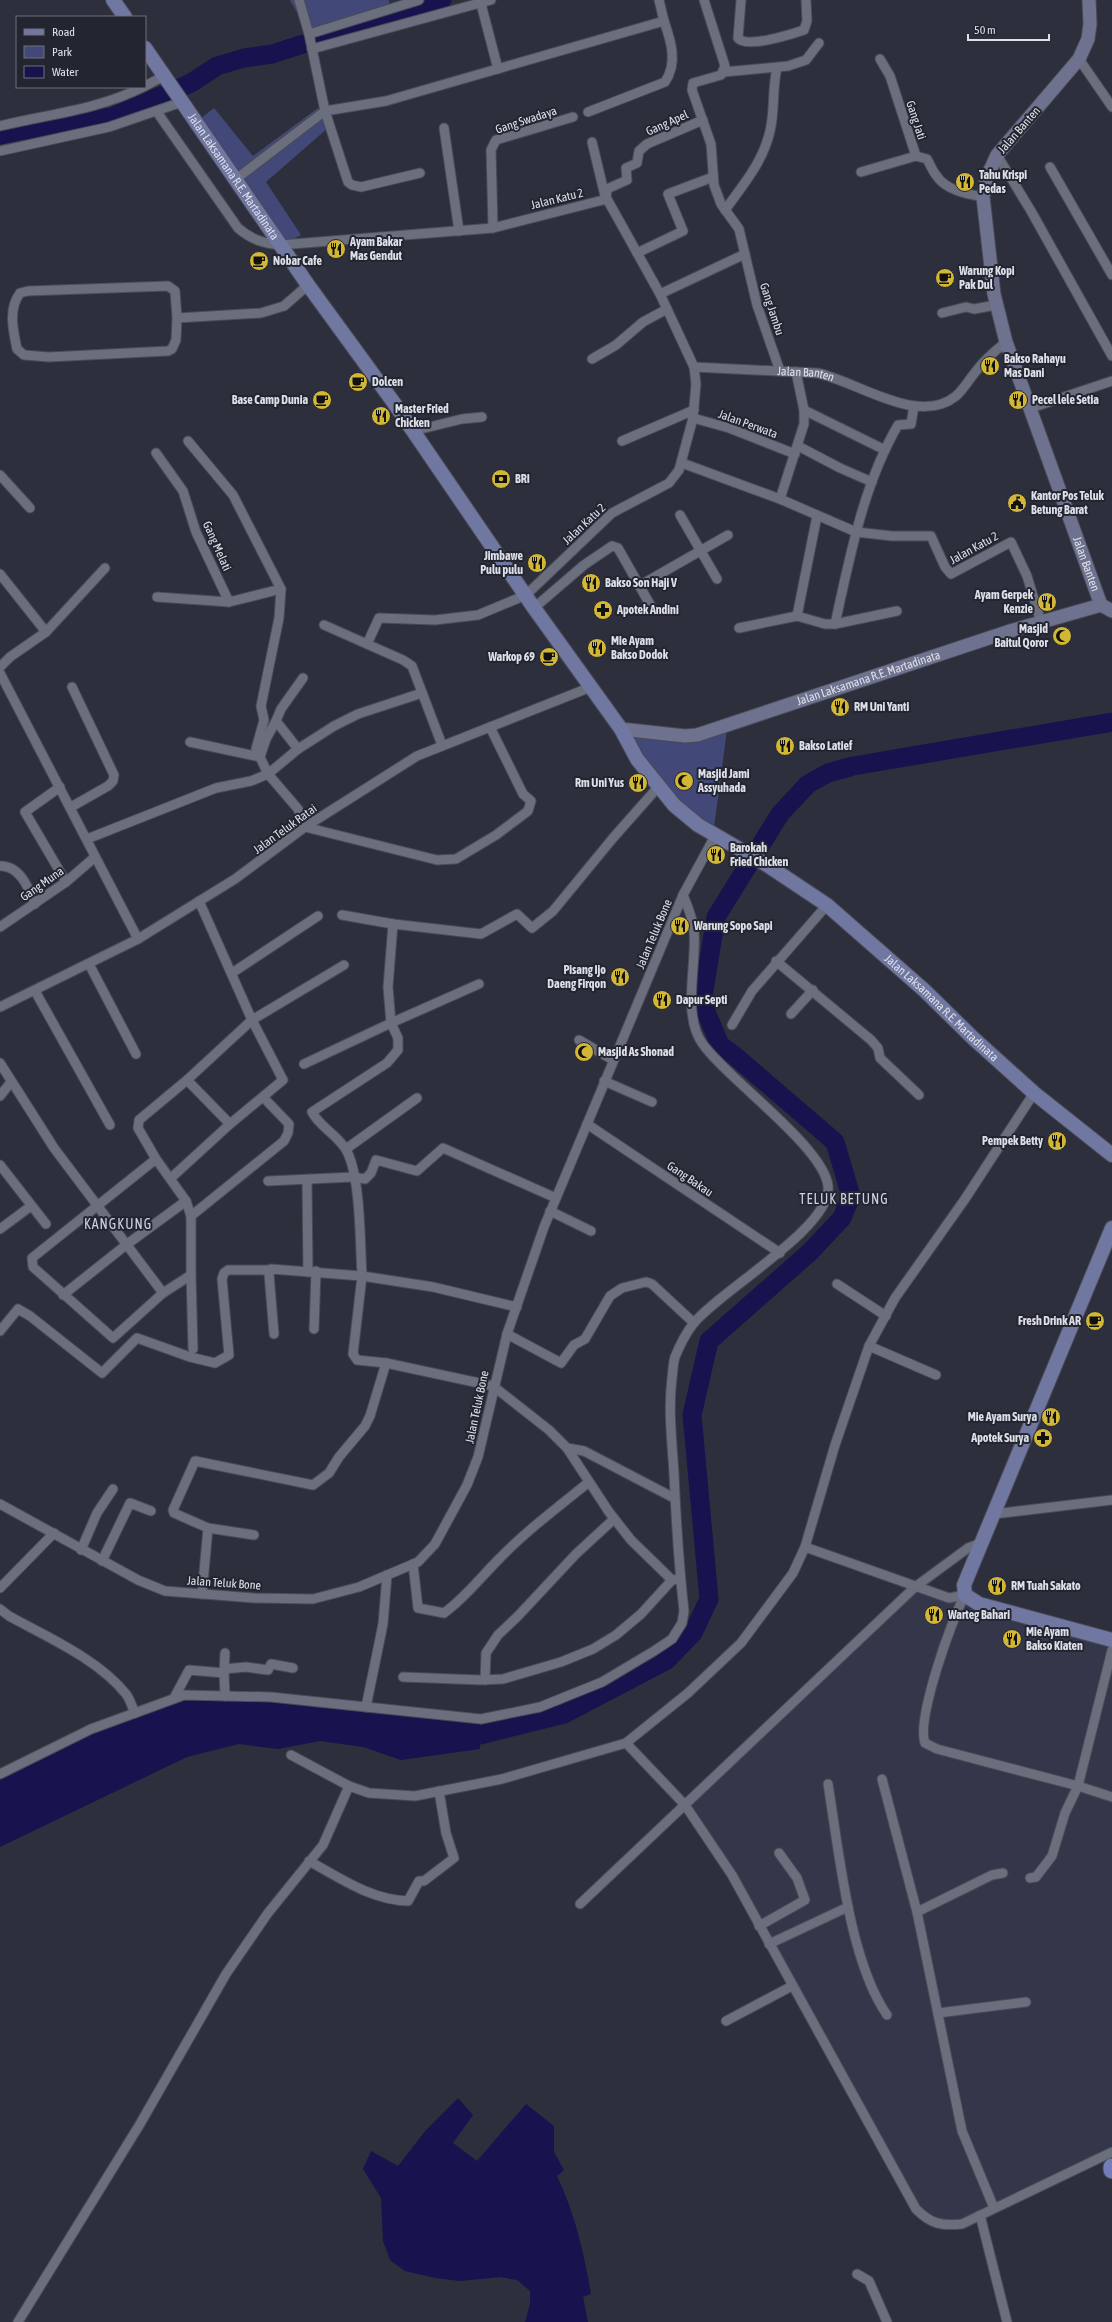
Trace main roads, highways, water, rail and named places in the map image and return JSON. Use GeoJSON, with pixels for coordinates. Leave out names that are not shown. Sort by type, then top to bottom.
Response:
{"type":"FeatureCollection","features":[{"type":"Feature","properties":{"kind":"main road"},"geometry":{"type":"LineString","coordinates":[[113,0],[124,16]]}},
{"type":"Feature","properties":{"kind":"main road","name":"Jalan Laksamana R.E. Martadinata"},"geometry":{"type":"LineString","coordinates":[[146,49],[280,245],[413,431],[534,608],[591,687],[620,729],[637,759],[674,805],[718,838],[767,866],[827,905],[924,990],[973,1038],[1034,1093],[1112,1155]]}},
{"type":"Feature","properties":{"kind":"main road"},"geometry":{"type":"LineString","coordinates":[[1112,1228],[964,1585],[965,1595],[980,1604],[1112,1640]]}},
{"type":"Feature","properties":{"kind":"water"},"geometry":{"type":"Polygon","coordinates":[[[185,1695],[235,1697],[480,1722],[480,1749],[401,1760],[363,1747],[320,1741],[278,1749],[239,1744],[187,1757],[0,1847],[0,1777],[112,1722],[185,1695]]]}},
{"type":"Feature","properties":{"kind":"water"},"geometry":{"type":"Polygon","coordinates":[[[458,2098],[473,2115],[453,2143],[477,2161],[526,2104],[554,2126],[554,2152],[564,2170],[557,2176],[574,2219],[591,2294],[583,2297],[588,2322],[525,2322],[530,2304],[530,2291],[517,2280],[500,2277],[460,2281],[435,2278],[405,2271],[390,2260],[383,2241],[381,2198],[363,2169],[371,2151],[398,2166],[426,2130],[458,2098]]]}},
{"type":"Feature","properties":{"kind":"waterway"},"geometry":{"type":"LineString","coordinates":[[312,42],[442,0]]}},
{"type":"Feature","properties":{"kind":"waterway"},"geometry":{"type":"LineString","coordinates":[[0,135],[69,122],[112,117],[191,83],[217,66],[244,58],[272,54],[303,44]]}},
{"type":"Feature","properties":{"kind":"waterway"},"geometry":{"type":"LineString","coordinates":[[480,1735],[564,1714],[667,1660],[693,1633],[709,1599],[692,1415],[709,1341],[810,1252],[842,1218],[851,1196],[835,1142],[735,1056],[720,1045],[702,1002],[716,917],[780,814],[808,784],[828,773],[853,766],[1112,722]]}},
{"type":"Feature","properties":{"kind":"place","name":"Tahu Krispi Pedas"},"geometry":{"type":"Point","coordinates":[965,182]}},
{"type":"Feature","properties":{"kind":"place","name":"Ayam Bakar Mas Gendut"},"geometry":{"type":"Point","coordinates":[336,249]}},
{"type":"Feature","properties":{"kind":"place","name":"Nobar Cafe"},"geometry":{"type":"Point","coordinates":[259,261]}},
{"type":"Feature","properties":{"kind":"place","name":"Warung Kopi Pak Dul"},"geometry":{"type":"Point","coordinates":[945,278]}},
{"type":"Feature","properties":{"kind":"place","name":"Bakso Rahayu Mas Dani"},"geometry":{"type":"Point","coordinates":[990,366]}},
{"type":"Feature","properties":{"kind":"place","name":"Dolcen"},"geometry":{"type":"Point","coordinates":[358,382]}},
{"type":"Feature","properties":{"kind":"place","name":"Base Camp Dunia"},"geometry":{"type":"Point","coordinates":[322,400]}},
{"type":"Feature","properties":{"kind":"place","name":"Pecel lele Setia"},"geometry":{"type":"Point","coordinates":[1018,400]}},
{"type":"Feature","properties":{"kind":"place","name":"Master Fried Chicken"},"geometry":{"type":"Point","coordinates":[381,416]}},
{"type":"Feature","properties":{"kind":"place","name":"BRI"},"geometry":{"type":"Point","coordinates":[501,479]}},
{"type":"Feature","properties":{"kind":"place","name":"Kantor Pos Teluk Betung Barat"},"geometry":{"type":"Point","coordinates":[1017,503]}},
{"type":"Feature","properties":{"kind":"place","name":"Jimbawe Pulu pulu"},"geometry":{"type":"Point","coordinates":[537,563]}},
{"type":"Feature","properties":{"kind":"place","name":"Bakso Son Haji V"},"geometry":{"type":"Point","coordinates":[591,583]}},
{"type":"Feature","properties":{"kind":"place","name":"Ayam Gerpek Kenzie"},"geometry":{"type":"Point","coordinates":[1047,602]}},
{"type":"Feature","properties":{"kind":"place","name":"Apotek Andini"},"geometry":{"type":"Point","coordinates":[603,610]}},
{"type":"Feature","properties":{"kind":"place","name":"Masjid Baitul Qoror"},"geometry":{"type":"Point","coordinates":[1062,636]}},
{"type":"Feature","properties":{"kind":"place","name":"Mie Ayam Bakso Dodok"},"geometry":{"type":"Point","coordinates":[597,648]}},
{"type":"Feature","properties":{"kind":"place","name":"Warkop 69"},"geometry":{"type":"Point","coordinates":[549,657]}},
{"type":"Feature","properties":{"kind":"place","name":"RM Uni Yanti"},"geometry":{"type":"Point","coordinates":[840,707]}},
{"type":"Feature","properties":{"kind":"place","name":"Bakso Latief"},"geometry":{"type":"Point","coordinates":[785,746]}},
{"type":"Feature","properties":{"kind":"place","name":"Masjid Jami Assyuhada"},"geometry":{"type":"Point","coordinates":[684,781]}},
{"type":"Feature","properties":{"kind":"place","name":"Rm Uni Yus"},"geometry":{"type":"Point","coordinates":[638,783]}},
{"type":"Feature","properties":{"kind":"place","name":"Barokah Fried Chicken"},"geometry":{"type":"Point","coordinates":[716,855]}},
{"type":"Feature","properties":{"kind":"place","name":"Warung Sopo Sapi"},"geometry":{"type":"Point","coordinates":[680,926]}},
{"type":"Feature","properties":{"kind":"place","name":"Pisang Ijo Daeng Firqon"},"geometry":{"type":"Point","coordinates":[620,977]}},
{"type":"Feature","properties":{"kind":"place","name":"Dapur Septi"},"geometry":{"type":"Point","coordinates":[662,1000]}},
{"type":"Feature","properties":{"kind":"place","name":"Masjid As Shonad"},"geometry":{"type":"Point","coordinates":[584,1052]}},
{"type":"Feature","properties":{"kind":"place","name":"Pempek Betty"},"geometry":{"type":"Point","coordinates":[1057,1141]}},
{"type":"Feature","properties":{"kind":"place","name":"Fresh Drink AR"},"geometry":{"type":"Point","coordinates":[1095,1321]}},
{"type":"Feature","properties":{"kind":"place","name":"Mie Ayam Surya"},"geometry":{"type":"Point","coordinates":[1051,1417]}},
{"type":"Feature","properties":{"kind":"place","name":"Apotek Surya"},"geometry":{"type":"Point","coordinates":[1043,1438]}},
{"type":"Feature","properties":{"kind":"place","name":"RM Tuah Sakato"},"geometry":{"type":"Point","coordinates":[997,1586]}},
{"type":"Feature","properties":{"kind":"place","name":"Warteg Bahari"},"geometry":{"type":"Point","coordinates":[934,1615]}},
{"type":"Feature","properties":{"kind":"place","name":"Mie Ayam Bakso Kiaten"},"geometry":{"type":"Point","coordinates":[1012,1639]}},
{"type":"Feature","properties":{"kind":"district","name":"TELUK BETUNG"},"geometry":{"type":"Point","coordinates":[844,1199]}},
{"type":"Feature","properties":{"kind":"district","name":"KANGKUNG"},"geometry":{"type":"Point","coordinates":[118,1224]}}]}
